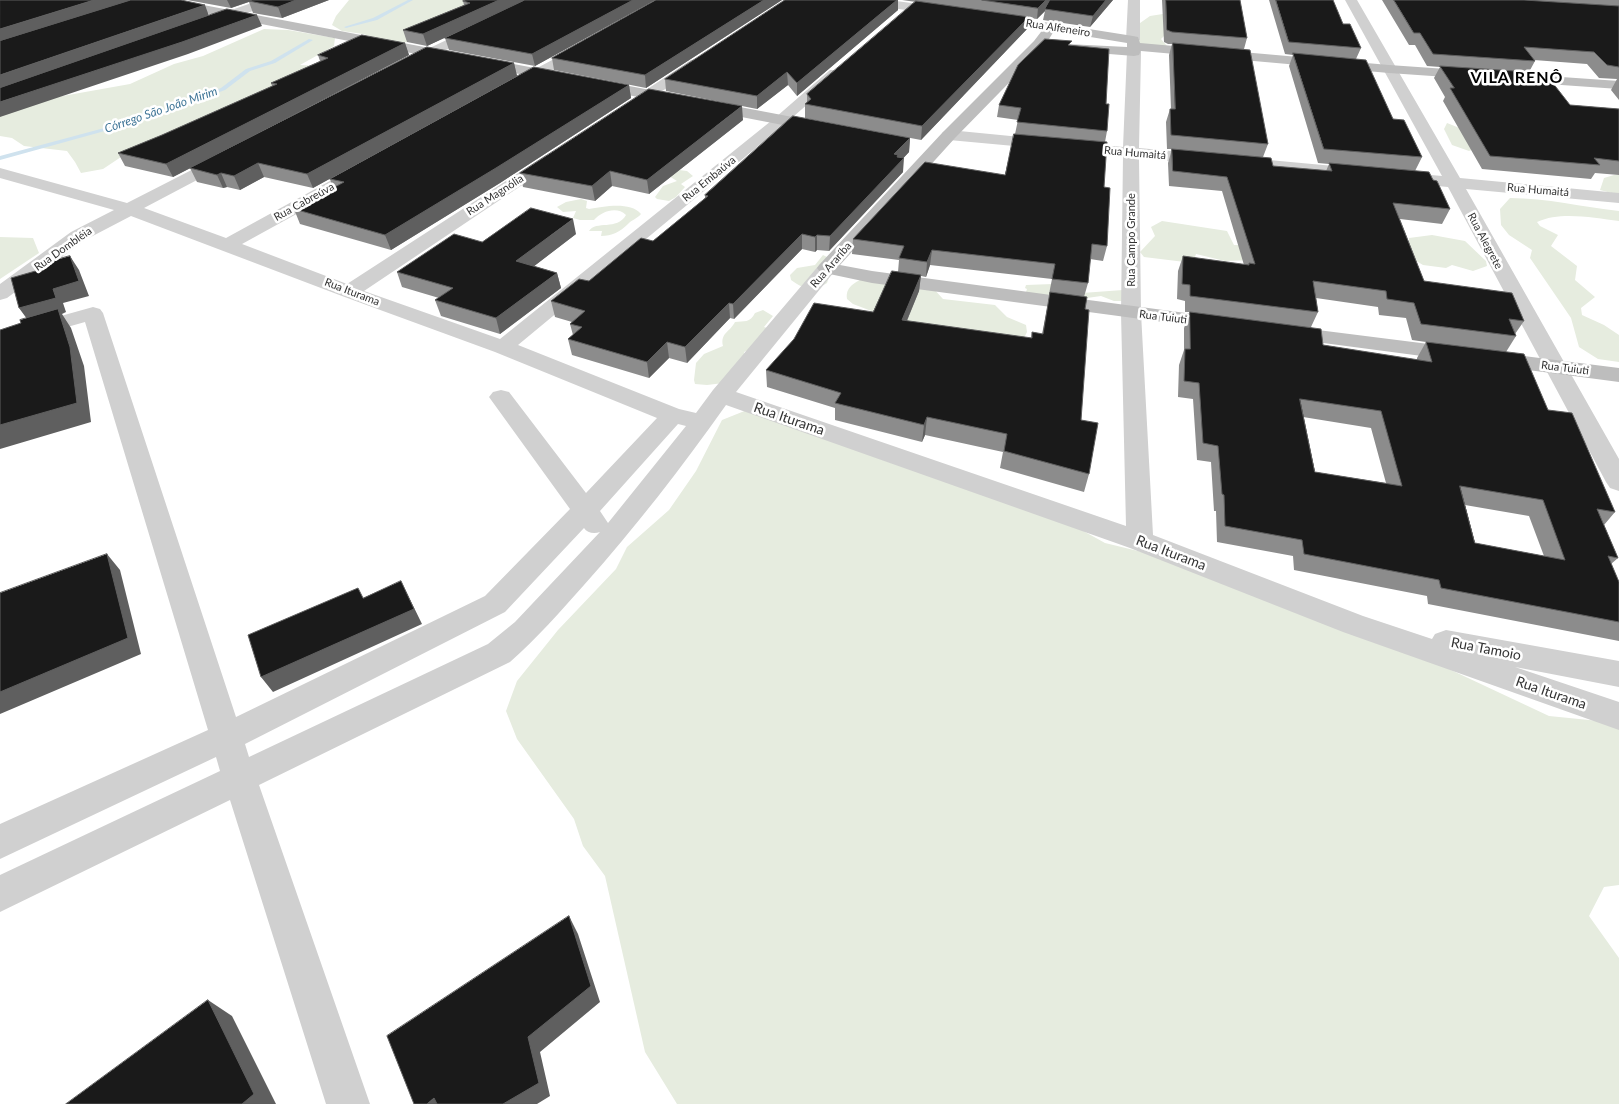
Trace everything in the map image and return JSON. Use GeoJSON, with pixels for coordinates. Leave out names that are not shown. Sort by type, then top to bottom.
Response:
{"type":"FeatureCollection","features":[{"type":"Feature","properties":{"kind":"street"},"geometry":{"type":"LineString","coordinates":[[158,0],[839,131]]}},
{"type":"Feature","properties":{"kind":"street"},"geometry":{"type":"LineString","coordinates":[[195,27],[271,0]]}},
{"type":"Feature","properties":{"kind":"street"},"geometry":{"type":"LineString","coordinates":[[392,72],[427,53],[540,0]]}},
{"type":"Feature","properties":{"kind":"street"},"geometry":{"type":"LineString","coordinates":[[864,0],[958,14]]}},
{"type":"Feature","properties":{"kind":"street","name":"Rua Campo Grande"},"geometry":{"type":"LineString","coordinates":[[1134,0],[1131,152],[1131,313],[1140,541]]}},
{"type":"Feature","properties":{"kind":"street","name":"Rua Alegrete"},"geometry":{"type":"LineString","coordinates":[[1351,0],[1454,182],[1554,367],[1619,482]]}},
{"type":"Feature","properties":{"kind":"street"},"geometry":{"type":"LineString","coordinates":[[898,19],[912,7]]}},
{"type":"Feature","properties":{"kind":"street","name":"Rua Alfeneiro"},"geometry":{"type":"LineString","coordinates":[[977,16],[1051,27],[1134,46]]}},
{"type":"Feature","properties":{"kind":"street","name":"Rua Araríba"},"geometry":{"type":"LineString","coordinates":[[686,418],[721,395],[827,268],[950,135],[1039,44],[1051,27]]}},
{"type":"Feature","properties":{"kind":"street"},"geometry":{"type":"LineString","coordinates":[[502,93],[602,37]]}},
{"type":"Feature","properties":{"kind":"street"},"geometry":{"type":"LineString","coordinates":[[1039,44],[1134,46],[1389,69],[1619,85]]}},
{"type":"Feature","properties":{"kind":"street"},"geometry":{"type":"LineString","coordinates":[[614,117],[712,53]]}},
{"type":"Feature","properties":{"kind":"street","name":"Rua Embaúva"},"geometry":{"type":"LineString","coordinates":[[503,347],[781,120],[847,63]]}},
{"type":"Feature","properties":{"kind":"street","name":"Rua Humaitá"},"geometry":{"type":"LineString","coordinates":[[950,135],[1619,198]]}},
{"type":"Feature","properties":{"kind":"street"},"geometry":{"type":"LineString","coordinates":[[916,146],[936,150]]}},
{"type":"Feature","properties":{"kind":"street","name":"Rua Dombléia"},"geometry":{"type":"LineString","coordinates":[[0,294],[78,236],[243,149]]}},
{"type":"Feature","properties":{"kind":"street","name":"Rua Magnólia"},"geometry":{"type":"LineString","coordinates":[[349,292],[564,150]]}},
{"type":"Feature","properties":{"kind":"street","name":"Rua Cabreúva"},"geometry":{"type":"LineString","coordinates":[[228,244],[382,159]]}},
{"type":"Feature","properties":{"kind":"street","name":"Rua Iturama"},"geometry":{"type":"LineString","coordinates":[[0,173],[129,209],[228,244],[349,292],[503,347],[686,418]]}},
{"type":"Feature","properties":{"kind":"street","name":"Rua Tuiuti"},"geometry":{"type":"LineString","coordinates":[[827,268],[872,278],[1240,326]]}},
{"type":"Feature","properties":{"kind":"street"},"geometry":{"type":"LineString","coordinates":[[0,340],[93,314],[226,737],[348,1104]]}},
{"type":"Feature","properties":{"kind":"street","name":"Rua Tuiuti"},"geometry":{"type":"LineString","coordinates":[[1269,330],[1619,375]]}},
{"type":"Feature","properties":{"kind":"street","name":"Rua Iturama"},"geometry":{"type":"LineString","coordinates":[[721,395],[1140,541],[1353,624],[1619,716]]}},
{"type":"Feature","properties":{"kind":"street"},"geometry":{"type":"LineString","coordinates":[[502,398],[607,542]]}},
{"type":"Feature","properties":{"kind":"street"},"geometry":{"type":"LineString","coordinates":[[0,842],[226,737],[495,604],[520,581],[647,446],[686,418]]}},
{"type":"Feature","properties":{"kind":"street"},"geometry":{"type":"LineString","coordinates":[[0,894],[499,653],[526,630],[607,542],[682,449],[686,418]]}},
{"type":"Feature","properties":{"kind":"street","name":"Rua Tamoio"},"geometry":{"type":"LineString","coordinates":[[1353,624],[1619,674]]}},
{"type":"Feature","properties":{"kind":"shaded area"},"geometry":{"type":"Polygon","coordinates":[[[349,0],[478,0],[418,40],[397,44],[363,34],[342,31],[332,25],[336,16],[349,0]]]}},
{"type":"Feature","properties":{"kind":"shaded area"},"geometry":{"type":"Polygon","coordinates":[[[1169,13],[1167,33],[1161,39],[1167,46],[1136,44],[1133,28],[1150,16],[1169,13]]]}},
{"type":"Feature","properties":{"kind":"shaded area"},"geometry":{"type":"Polygon","coordinates":[[[264,29],[288,30],[335,38],[334,46],[300,65],[323,66],[124,155],[103,169],[81,173],[67,151],[24,146],[12,138],[0,136],[0,110],[29,102],[130,84],[174,64],[203,56],[264,29]]]}},
{"type":"Feature","properties":{"kind":"shaded area"},"geometry":{"type":"Polygon","coordinates":[[[1447,123],[1462,129],[1479,147],[1469,151],[1452,145],[1444,129],[1447,123]]]}},
{"type":"Feature","properties":{"kind":"shaded area"},"geometry":{"type":"Polygon","coordinates":[[[679,170],[687,171],[693,176],[681,184],[685,187],[676,197],[669,201],[657,199],[655,197],[663,186],[677,181],[664,173],[679,170]]]}},
{"type":"Feature","properties":{"kind":"shaded area"},"geometry":{"type":"Polygon","coordinates":[[[1619,175],[1619,195],[1600,190],[1604,178],[1619,175]]]}},
{"type":"Feature","properties":{"kind":"shaded area"},"geometry":{"type":"Polygon","coordinates":[[[1510,198],[1551,201],[1619,211],[1619,221],[1567,216],[1537,222],[1540,226],[1558,235],[1551,246],[1577,266],[1575,280],[1595,297],[1581,308],[1582,315],[1604,325],[1619,335],[1619,362],[1598,359],[1579,347],[1571,318],[1530,258],[1532,250],[1509,235],[1501,225],[1500,209],[1510,198]]]}},
{"type":"Feature","properties":{"kind":"shaded area"},"geometry":{"type":"Polygon","coordinates":[[[581,199],[587,201],[586,208],[589,209],[623,206],[630,207],[641,214],[619,231],[601,236],[602,231],[589,231],[596,226],[617,223],[626,215],[614,210],[601,214],[594,220],[580,220],[573,218],[576,211],[563,212],[557,207],[566,202],[581,199]]]}},
{"type":"Feature","properties":{"kind":"shaded area"},"geometry":{"type":"Polygon","coordinates":[[[1162,221],[1227,231],[1234,245],[1238,245],[1253,260],[1225,261],[1196,254],[1193,263],[1144,257],[1140,252],[1155,236],[1151,227],[1162,221]]]}},
{"type":"Feature","properties":{"kind":"shaded area"},"geometry":{"type":"Polygon","coordinates":[[[1432,235],[1465,241],[1486,261],[1487,266],[1473,271],[1452,265],[1446,268],[1423,265],[1408,256],[1409,238],[1432,235]]]}},
{"type":"Feature","properties":{"kind":"shaded area"},"geometry":{"type":"Polygon","coordinates":[[[0,237],[33,238],[39,253],[0,279],[0,237]]]}},
{"type":"Feature","properties":{"kind":"shaded area"},"geometry":{"type":"Polygon","coordinates":[[[823,255],[827,257],[829,277],[827,283],[818,288],[809,288],[800,286],[791,280],[790,275],[797,268],[815,265],[823,255]]]}},
{"type":"Feature","properties":{"kind":"shaded area"},"geometry":{"type":"Polygon","coordinates":[[[869,276],[933,288],[943,299],[995,305],[1007,317],[1026,325],[1027,332],[1024,338],[841,352],[904,320],[910,315],[882,315],[853,304],[847,299],[850,287],[869,276]]]}},
{"type":"Feature","properties":{"kind":"shaded area"},"geometry":{"type":"Polygon","coordinates":[[[1053,284],[1082,293],[1123,290],[1125,301],[1114,301],[1101,296],[1087,298],[1085,303],[1026,292],[1027,289],[1025,288],[1026,285],[1053,284]]]}},
{"type":"Feature","properties":{"kind":"shaded area"},"geometry":{"type":"Polygon","coordinates":[[[763,310],[773,316],[764,327],[773,330],[744,352],[745,355],[732,382],[707,385],[695,384],[696,363],[704,354],[723,346],[724,335],[735,322],[749,320],[755,313],[763,310]]]}},
{"type":"Feature","properties":{"kind":"shaded area"},"geometry":{"type":"Polygon","coordinates":[[[747,410],[1004,487],[1105,543],[1204,567],[1353,624],[1549,716],[1619,723],[1619,885],[1604,887],[1589,916],[1619,958],[1619,1104],[677,1104],[645,1052],[605,876],[583,846],[574,819],[517,739],[506,711],[517,681],[558,630],[616,569],[627,547],[669,510],[696,471],[722,420],[747,410]]]}},
{"type":"Feature","properties":{"kind":"building"},"geometry":{"type":"Polygon","coordinates":[[[0,0],[94,0],[0,29],[0,0]]]}},
{"type":"Feature","properties":{"kind":"building"},"geometry":{"type":"Polygon","coordinates":[[[131,0],[181,0],[205,5],[0,75],[0,41],[131,0]]]}},
{"type":"Feature","properties":{"kind":"building"},"geometry":{"type":"Polygon","coordinates":[[[296,0],[278,7],[249,1],[296,0]]]}},
{"type":"Feature","properties":{"kind":"building"},"geometry":{"type":"Polygon","coordinates":[[[499,0],[423,34],[403,30],[470,3],[463,1],[499,0]]]}},
{"type":"Feature","properties":{"kind":"building"},"geometry":{"type":"Polygon","coordinates":[[[525,0],[633,0],[532,54],[445,38],[525,0]]]}},
{"type":"Feature","properties":{"kind":"building"},"geometry":{"type":"Polygon","coordinates":[[[656,0],[764,0],[645,75],[552,58],[656,0]]]}},
{"type":"Feature","properties":{"kind":"building"},"geometry":{"type":"Polygon","coordinates":[[[785,0],[897,0],[797,83],[787,72],[757,96],[665,79],[785,0]]]}},
{"type":"Feature","properties":{"kind":"building"},"geometry":{"type":"Polygon","coordinates":[[[982,0],[1046,0],[1038,8],[982,0]]]}},
{"type":"Feature","properties":{"kind":"building"},"geometry":{"type":"Polygon","coordinates":[[[1050,0],[1106,0],[1093,16],[1045,9],[1050,0]]]}},
{"type":"Feature","properties":{"kind":"building"},"geometry":{"type":"Polygon","coordinates":[[[1166,0],[1240,0],[1247,38],[1167,30],[1166,0]]]}},
{"type":"Feature","properties":{"kind":"building"},"geometry":{"type":"Polygon","coordinates":[[[1276,0],[1333,0],[1343,24],[1350,24],[1361,48],[1289,42],[1276,0]]]}},
{"type":"Feature","properties":{"kind":"building"},"geometry":{"type":"Polygon","coordinates":[[[1394,0],[1524,0],[1619,6],[1619,67],[1607,65],[1594,52],[1524,47],[1535,61],[1433,54],[1420,33],[1414,33],[1394,0]]]}},
{"type":"Feature","properties":{"kind":"building"},"geometry":{"type":"Polygon","coordinates":[[[916,1],[1029,17],[922,126],[805,104],[811,99],[807,94],[916,1]]]}},
{"type":"Feature","properties":{"kind":"building"},"geometry":{"type":"Polygon","coordinates":[[[227,9],[257,15],[182,42],[0,102],[0,88],[227,9]]]}},
{"type":"Feature","properties":{"kind":"building"},"geometry":{"type":"Polygon","coordinates":[[[362,35],[405,43],[166,164],[118,153],[277,84],[271,83],[328,58],[318,55],[362,35]]]}},
{"type":"Feature","properties":{"kind":"building"},"geometry":{"type":"Polygon","coordinates":[[[1045,39],[1072,41],[1068,45],[1109,49],[1106,104],[1109,104],[1107,131],[1017,122],[1021,108],[999,105],[1018,65],[1045,39]]]}},
{"type":"Feature","properties":{"kind":"building"},"geometry":{"type":"Polygon","coordinates":[[[1173,43],[1250,50],[1268,144],[1171,135],[1170,109],[1175,109],[1173,43]]]}},
{"type":"Feature","properties":{"kind":"building"},"geometry":{"type":"Polygon","coordinates":[[[427,47],[514,63],[307,174],[258,163],[234,176],[221,173],[217,175],[190,168],[427,47]]]}},
{"type":"Feature","properties":{"kind":"building"},"geometry":{"type":"Polygon","coordinates":[[[1293,53],[1366,60],[1393,119],[1404,120],[1422,157],[1324,149],[1293,53]]]}},
{"type":"Feature","properties":{"kind":"building"},"geometry":{"type":"Polygon","coordinates":[[[1440,66],[1545,73],[1570,105],[1619,109],[1619,161],[1594,158],[1600,165],[1490,156],[1450,88],[1454,88],[1440,66]]]}},
{"type":"Feature","properties":{"kind":"building"},"geometry":{"type":"Polygon","coordinates":[[[534,67],[629,85],[385,235],[294,209],[344,182],[330,179],[534,67]]]}},
{"type":"Feature","properties":{"kind":"building"},"geometry":{"type":"Polygon","coordinates":[[[649,89],[742,106],[647,180],[610,171],[592,186],[520,173],[649,89]]]}},
{"type":"Feature","properties":{"kind":"building"},"geometry":{"type":"Polygon","coordinates":[[[793,116],[910,138],[894,154],[898,155],[897,157],[904,158],[830,236],[817,235],[815,237],[802,234],[733,304],[729,303],[685,347],[667,342],[647,362],[568,339],[582,327],[570,324],[585,311],[551,301],[579,279],[589,281],[641,238],[653,241],[708,196],[705,195],[793,116]]]}},
{"type":"Feature","properties":{"kind":"building"},"geometry":{"type":"Polygon","coordinates":[[[1014,134],[1107,142],[1104,187],[1110,188],[1107,246],[1092,244],[1088,283],[1052,279],[1055,264],[932,250],[927,262],[899,258],[904,246],[853,239],[925,162],[1005,175],[1014,134]]]}},
{"type":"Feature","properties":{"kind":"building"},"geometry":{"type":"Polygon","coordinates":[[[1172,149],[1271,158],[1273,166],[1332,171],[1329,163],[1429,172],[1433,180],[1437,181],[1450,209],[1393,203],[1424,281],[1512,293],[1524,321],[1509,319],[1516,336],[1421,324],[1414,303],[1387,299],[1386,291],[1313,281],[1318,312],[1190,296],[1190,285],[1182,284],[1183,256],[1249,265],[1249,263],[1255,264],[1227,177],[1173,171],[1172,149]]]}},
{"type":"Feature","properties":{"kind":"building"},"geometry":{"type":"Polygon","coordinates":[[[531,208],[573,219],[516,261],[557,273],[496,318],[435,300],[453,288],[397,272],[454,234],[482,242],[531,208]]]}},
{"type":"Feature","properties":{"kind":"building"},"geometry":{"type":"Polygon","coordinates":[[[70,256],[79,281],[53,289],[56,298],[19,308],[11,278],[46,268],[45,263],[70,256]]]}},
{"type":"Feature","properties":{"kind":"building"},"geometry":{"type":"Polygon","coordinates":[[[892,271],[921,275],[902,320],[1032,338],[1032,332],[1043,334],[1050,292],[1087,297],[1085,309],[1089,310],[1081,420],[1098,423],[1089,474],[1004,451],[1007,434],[927,417],[924,425],[835,403],[841,393],[766,370],[794,339],[814,303],[873,312],[892,271]]]}},
{"type":"Feature","properties":{"kind":"building"},"geometry":{"type":"Polygon","coordinates":[[[58,309],[70,347],[77,403],[0,425],[0,330],[21,323],[20,320],[58,309]]]}},
{"type":"Feature","properties":{"kind":"building"},"geometry":{"type":"Polygon","coordinates":[[[1190,312],[1321,329],[1323,345],[1432,362],[1426,342],[1524,354],[1548,410],[1572,413],[1615,512],[1597,509],[1618,558],[1608,556],[1619,582],[1619,622],[1441,588],[1439,580],[1304,554],[1302,540],[1225,526],[1224,495],[1222,494],[1218,446],[1203,443],[1199,383],[1184,381],[1185,349],[1190,349],[1190,312]],[[1300,399],[1315,472],[1402,486],[1381,411],[1300,399]],[[1460,486],[1475,543],[1565,560],[1543,500],[1460,486]]]}},
{"type":"Feature","properties":{"kind":"building"},"geometry":{"type":"Polygon","coordinates":[[[107,554],[128,638],[0,692],[0,593],[107,554]]]}},
{"type":"Feature","properties":{"kind":"building"},"geometry":{"type":"Polygon","coordinates":[[[401,581],[414,609],[261,677],[248,635],[358,588],[363,598],[401,581]]]}},
{"type":"Feature","properties":{"kind":"building"},"geometry":{"type":"Polygon","coordinates":[[[569,916],[591,986],[528,1037],[539,1083],[503,1104],[437,1104],[434,1098],[427,1104],[414,1104],[387,1036],[569,916]]]}},
{"type":"Feature","properties":{"kind":"building"},"geometry":{"type":"Polygon","coordinates":[[[208,1000],[254,1094],[242,1104],[66,1104],[208,1000]]]}},
{"type":"Feature","properties":{"kind":"waterway","name":"Córrego São João Mirim"},"geometry":{"type":"LineString","coordinates":[[346,27],[375,19],[411,0]]}},
{"type":"Feature","properties":{"kind":"waterway","name":"Córrego São João Mirim"},"geometry":{"type":"LineString","coordinates":[[0,158],[110,128],[161,112],[223,89],[248,70],[273,62],[311,40]]}},
{"type":"Feature","properties":{"kind":"district","name":"VILA RENÔ"},"geometry":{"type":"Point","coordinates":[1517,78]}}]}
